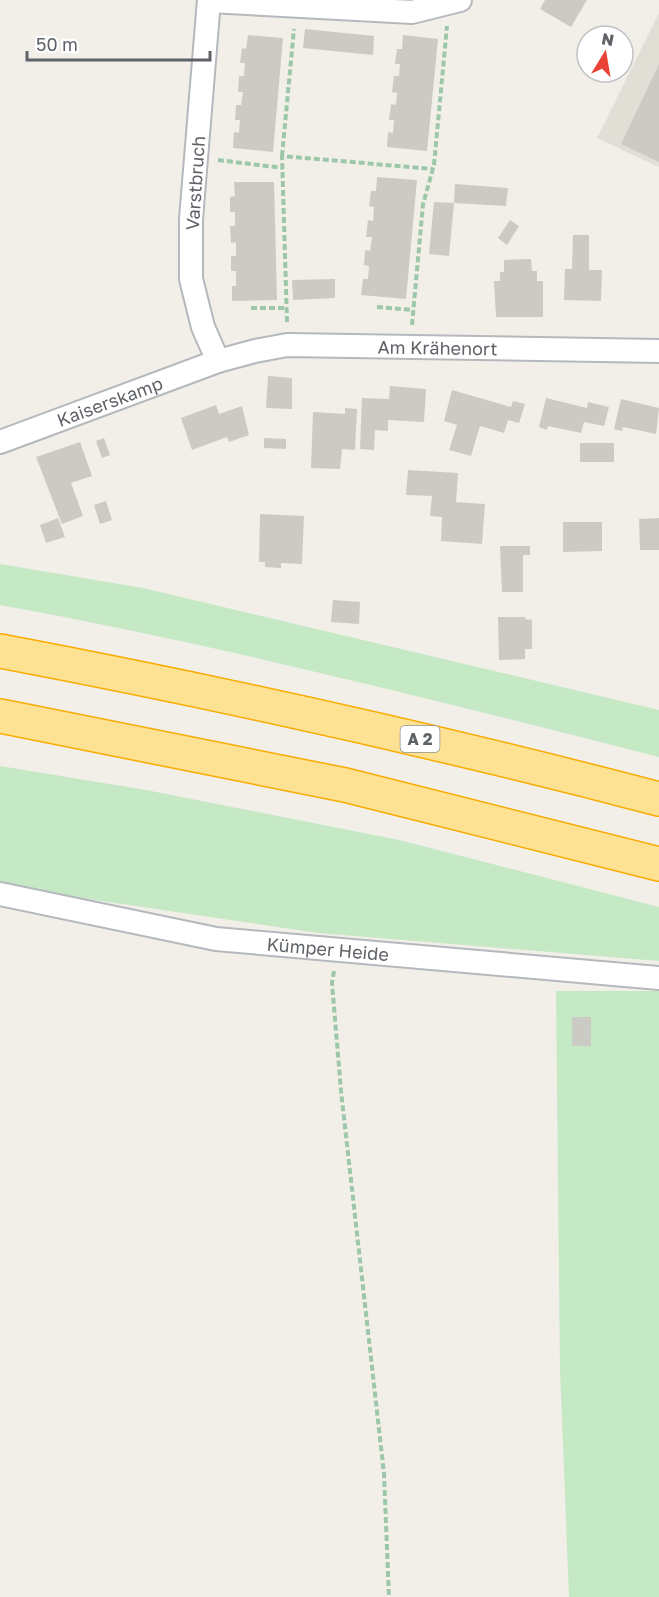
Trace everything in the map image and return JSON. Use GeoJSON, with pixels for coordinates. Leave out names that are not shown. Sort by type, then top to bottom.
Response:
{"type":"FeatureCollection","features":[{"type":"Feature","properties":{"kind":"highway","name":"A 2"},"geometry":{"type":"LineString","coordinates":[[0,651],[179,685],[351,722],[659,800]]}},
{"type":"Feature","properties":{"kind":"highway"},"geometry":{"type":"LineString","coordinates":[[0,716],[345,785],[659,864]]}},
{"type":"Feature","properties":{"kind":"street"},"geometry":{"type":"LineString","coordinates":[[209,1],[412,12],[454,2]]}},
{"type":"Feature","properties":{"kind":"street","name":"Varstbruch"},"geometry":{"type":"LineString","coordinates":[[209,1],[191,219],[191,279],[203,327],[218,361]]}},
{"type":"Feature","properties":{"kind":"street","name":"Am Krähenort"},"geometry":{"type":"LineString","coordinates":[[218,361],[287,345],[659,351]]}},
{"type":"Feature","properties":{"kind":"street","name":"Kaiserskamp"},"geometry":{"type":"LineString","coordinates":[[0,442],[218,361]]}},
{"type":"Feature","properties":{"kind":"street","name":"Kümper Heide"},"geometry":{"type":"LineString","coordinates":[[0,894],[216,939],[659,978]]}},
{"type":"Feature","properties":{"kind":"path"},"geometry":{"type":"LineString","coordinates":[[410,347],[423,204],[433,169],[454,2]]}},
{"type":"Feature","properties":{"kind":"path"},"geometry":{"type":"LineString","coordinates":[[287,345],[282,156],[296,6]]}},
{"type":"Feature","properties":{"kind":"path"},"geometry":{"type":"LineString","coordinates":[[282,156],[433,169]]}},
{"type":"Feature","properties":{"kind":"path"},"geometry":{"type":"LineString","coordinates":[[196,158],[283,168]]}},
{"type":"Feature","properties":{"kind":"path"},"geometry":{"type":"LineString","coordinates":[[377,307],[413,310]]}},
{"type":"Feature","properties":{"kind":"path"},"geometry":{"type":"LineString","coordinates":[[251,308],[286,308]]}},
{"type":"Feature","properties":{"kind":"path"},"geometry":{"type":"LineString","coordinates":[[337,951],[332,982],[340,1091],[384,1474],[389,1597]]}},
{"type":"Feature","properties":{"kind":"shaded area"},"geometry":{"type":"Polygon","coordinates":[[[659,13],[659,167],[597,138],[624,84],[635,84],[635,61],[659,13]]]}},
{"type":"Feature","properties":{"kind":"green space"},"geometry":{"type":"Polygon","coordinates":[[[0,564],[143,588],[659,710],[659,757],[249,656],[0,605],[0,564]]]}},
{"type":"Feature","properties":{"kind":"green space"},"geometry":{"type":"Polygon","coordinates":[[[0,766],[146,790],[399,840],[659,907],[659,961],[318,933],[0,886],[0,766]]]}},
{"type":"Feature","properties":{"kind":"green space"},"geometry":{"type":"Polygon","coordinates":[[[556,991],[659,991],[659,1597],[569,1597],[560,1368],[556,991]]]}},
{"type":"Feature","properties":{"kind":"building"},"geometry":{"type":"Polygon","coordinates":[[[545,0],[587,0],[571,27],[540,9],[545,0]]]}},
{"type":"Feature","properties":{"kind":"building"},"geometry":{"type":"Polygon","coordinates":[[[305,29],[374,36],[373,55],[303,48],[305,29]]]}},
{"type":"Feature","properties":{"kind":"building"},"geometry":{"type":"Polygon","coordinates":[[[248,35],[283,38],[273,152],[233,148],[234,132],[239,133],[240,120],[235,120],[236,105],[241,105],[243,92],[238,92],[239,76],[244,76],[245,63],[240,63],[242,48],[246,49],[248,35]]]}},
{"type":"Feature","properties":{"kind":"building"},"geometry":{"type":"Polygon","coordinates":[[[403,35],[438,39],[427,151],[387,147],[388,132],[393,133],[394,120],[389,120],[391,104],[396,105],[397,93],[392,92],[394,76],[399,76],[400,64],[395,64],[397,49],[402,49],[403,35]]]}},
{"type":"Feature","properties":{"kind":"building"},"geometry":{"type":"Polygon","coordinates":[[[659,64],[659,162],[621,144],[659,64]]]}},
{"type":"Feature","properties":{"kind":"building"},"geometry":{"type":"Polygon","coordinates":[[[377,177],[417,180],[406,299],[361,295],[363,279],[368,279],[369,266],[364,265],[365,250],[370,251],[372,237],[366,237],[368,220],[373,221],[374,207],[369,206],[371,191],[376,191],[377,177]]]}},
{"type":"Feature","properties":{"kind":"building"},"geometry":{"type":"Polygon","coordinates":[[[234,182],[274,182],[277,300],[232,301],[232,286],[236,286],[236,271],[231,271],[231,256],[236,256],[236,242],[231,243],[230,226],[235,226],[235,212],[230,212],[230,197],[235,196],[234,182]]]}},
{"type":"Feature","properties":{"kind":"building"},"geometry":{"type":"Polygon","coordinates":[[[455,184],[508,188],[506,206],[454,203],[455,184]]]}},
{"type":"Feature","properties":{"kind":"building"},"geometry":{"type":"Polygon","coordinates":[[[434,202],[454,203],[449,256],[429,254],[434,202]]]}},
{"type":"Feature","properties":{"kind":"building"},"geometry":{"type":"Polygon","coordinates":[[[510,220],[519,226],[507,245],[498,238],[510,220]]]}},
{"type":"Feature","properties":{"kind":"building"},"geometry":{"type":"Polygon","coordinates":[[[573,235],[589,235],[589,270],[602,270],[601,301],[564,300],[565,269],[572,269],[573,235]]]}},
{"type":"Feature","properties":{"kind":"building"},"geometry":{"type":"Polygon","coordinates":[[[531,259],[532,271],[537,271],[537,281],[543,281],[543,317],[496,317],[494,281],[500,281],[500,272],[504,272],[504,260],[531,259]]]}},
{"type":"Feature","properties":{"kind":"building"},"geometry":{"type":"Polygon","coordinates":[[[335,279],[335,298],[293,300],[292,280],[335,279]]]}},
{"type":"Feature","properties":{"kind":"building"},"geometry":{"type":"Polygon","coordinates":[[[268,376],[292,378],[292,409],[266,408],[268,376]]]}},
{"type":"Feature","properties":{"kind":"building"},"geometry":{"type":"Polygon","coordinates":[[[390,386],[426,389],[424,422],[388,420],[388,431],[375,430],[374,450],[360,449],[362,398],[389,399],[390,386]]]}},
{"type":"Feature","properties":{"kind":"building"},"geometry":{"type":"Polygon","coordinates":[[[452,390],[511,407],[513,401],[525,404],[519,423],[508,420],[504,433],[480,426],[471,456],[449,450],[457,425],[444,421],[452,390]]]}},
{"type":"Feature","properties":{"kind":"building"},"geometry":{"type":"Polygon","coordinates":[[[546,398],[587,408],[588,402],[609,407],[604,426],[584,422],[581,433],[548,426],[547,430],[539,427],[546,398]]]}},
{"type":"Feature","properties":{"kind":"building"},"geometry":{"type":"Polygon","coordinates":[[[621,399],[659,408],[656,434],[623,427],[622,431],[614,429],[621,399]]]}},
{"type":"Feature","properties":{"kind":"building"},"geometry":{"type":"Polygon","coordinates":[[[216,405],[219,414],[242,406],[249,435],[229,442],[227,437],[192,450],[181,418],[216,405]]]}},
{"type":"Feature","properties":{"kind":"building"},"geometry":{"type":"Polygon","coordinates":[[[345,408],[357,409],[355,450],[342,449],[340,469],[311,468],[313,412],[345,414],[345,408]]]}},
{"type":"Feature","properties":{"kind":"building"},"geometry":{"type":"Polygon","coordinates":[[[104,438],[110,455],[102,458],[96,441],[104,438]]]}},
{"type":"Feature","properties":{"kind":"building"},"geometry":{"type":"Polygon","coordinates":[[[264,438],[286,439],[286,449],[264,448],[264,438]]]}},
{"type":"Feature","properties":{"kind":"building"},"geometry":{"type":"Polygon","coordinates":[[[80,442],[92,476],[71,483],[83,516],[62,524],[36,457],[80,442]]]}},
{"type":"Feature","properties":{"kind":"building"},"geometry":{"type":"Polygon","coordinates":[[[580,443],[614,443],[614,462],[580,462],[580,443]]]}},
{"type":"Feature","properties":{"kind":"building"},"geometry":{"type":"Polygon","coordinates":[[[408,470],[458,473],[456,502],[485,504],[482,544],[441,541],[442,517],[430,516],[432,496],[406,495],[408,470]]]}},
{"type":"Feature","properties":{"kind":"building"},"geometry":{"type":"Polygon","coordinates":[[[106,501],[112,520],[100,524],[94,505],[106,501]]]}},
{"type":"Feature","properties":{"kind":"building"},"geometry":{"type":"Polygon","coordinates":[[[260,514],[304,516],[302,564],[281,563],[281,568],[265,567],[265,562],[259,562],[260,514]]]}},
{"type":"Feature","properties":{"kind":"building"},"geometry":{"type":"Polygon","coordinates":[[[58,518],[65,537],[46,543],[40,525],[58,518]]]}},
{"type":"Feature","properties":{"kind":"building"},"geometry":{"type":"Polygon","coordinates":[[[659,518],[659,550],[640,550],[639,519],[659,518]]]}},
{"type":"Feature","properties":{"kind":"building"},"geometry":{"type":"Polygon","coordinates":[[[563,522],[602,522],[602,551],[563,552],[563,522]]]}},
{"type":"Feature","properties":{"kind":"building"},"geometry":{"type":"Polygon","coordinates":[[[500,546],[530,546],[530,555],[523,555],[523,592],[502,592],[500,546]]]}},
{"type":"Feature","properties":{"kind":"building"},"geometry":{"type":"Polygon","coordinates":[[[333,600],[360,602],[359,624],[331,622],[333,600]]]}},
{"type":"Feature","properties":{"kind":"building"},"geometry":{"type":"Polygon","coordinates":[[[498,617],[525,617],[525,619],[532,620],[532,649],[525,649],[525,659],[499,660],[498,617]]]}},
{"type":"Feature","properties":{"kind":"building"},"geometry":{"type":"Polygon","coordinates":[[[572,1017],[591,1017],[591,1046],[572,1046],[572,1017]]]}}]}
